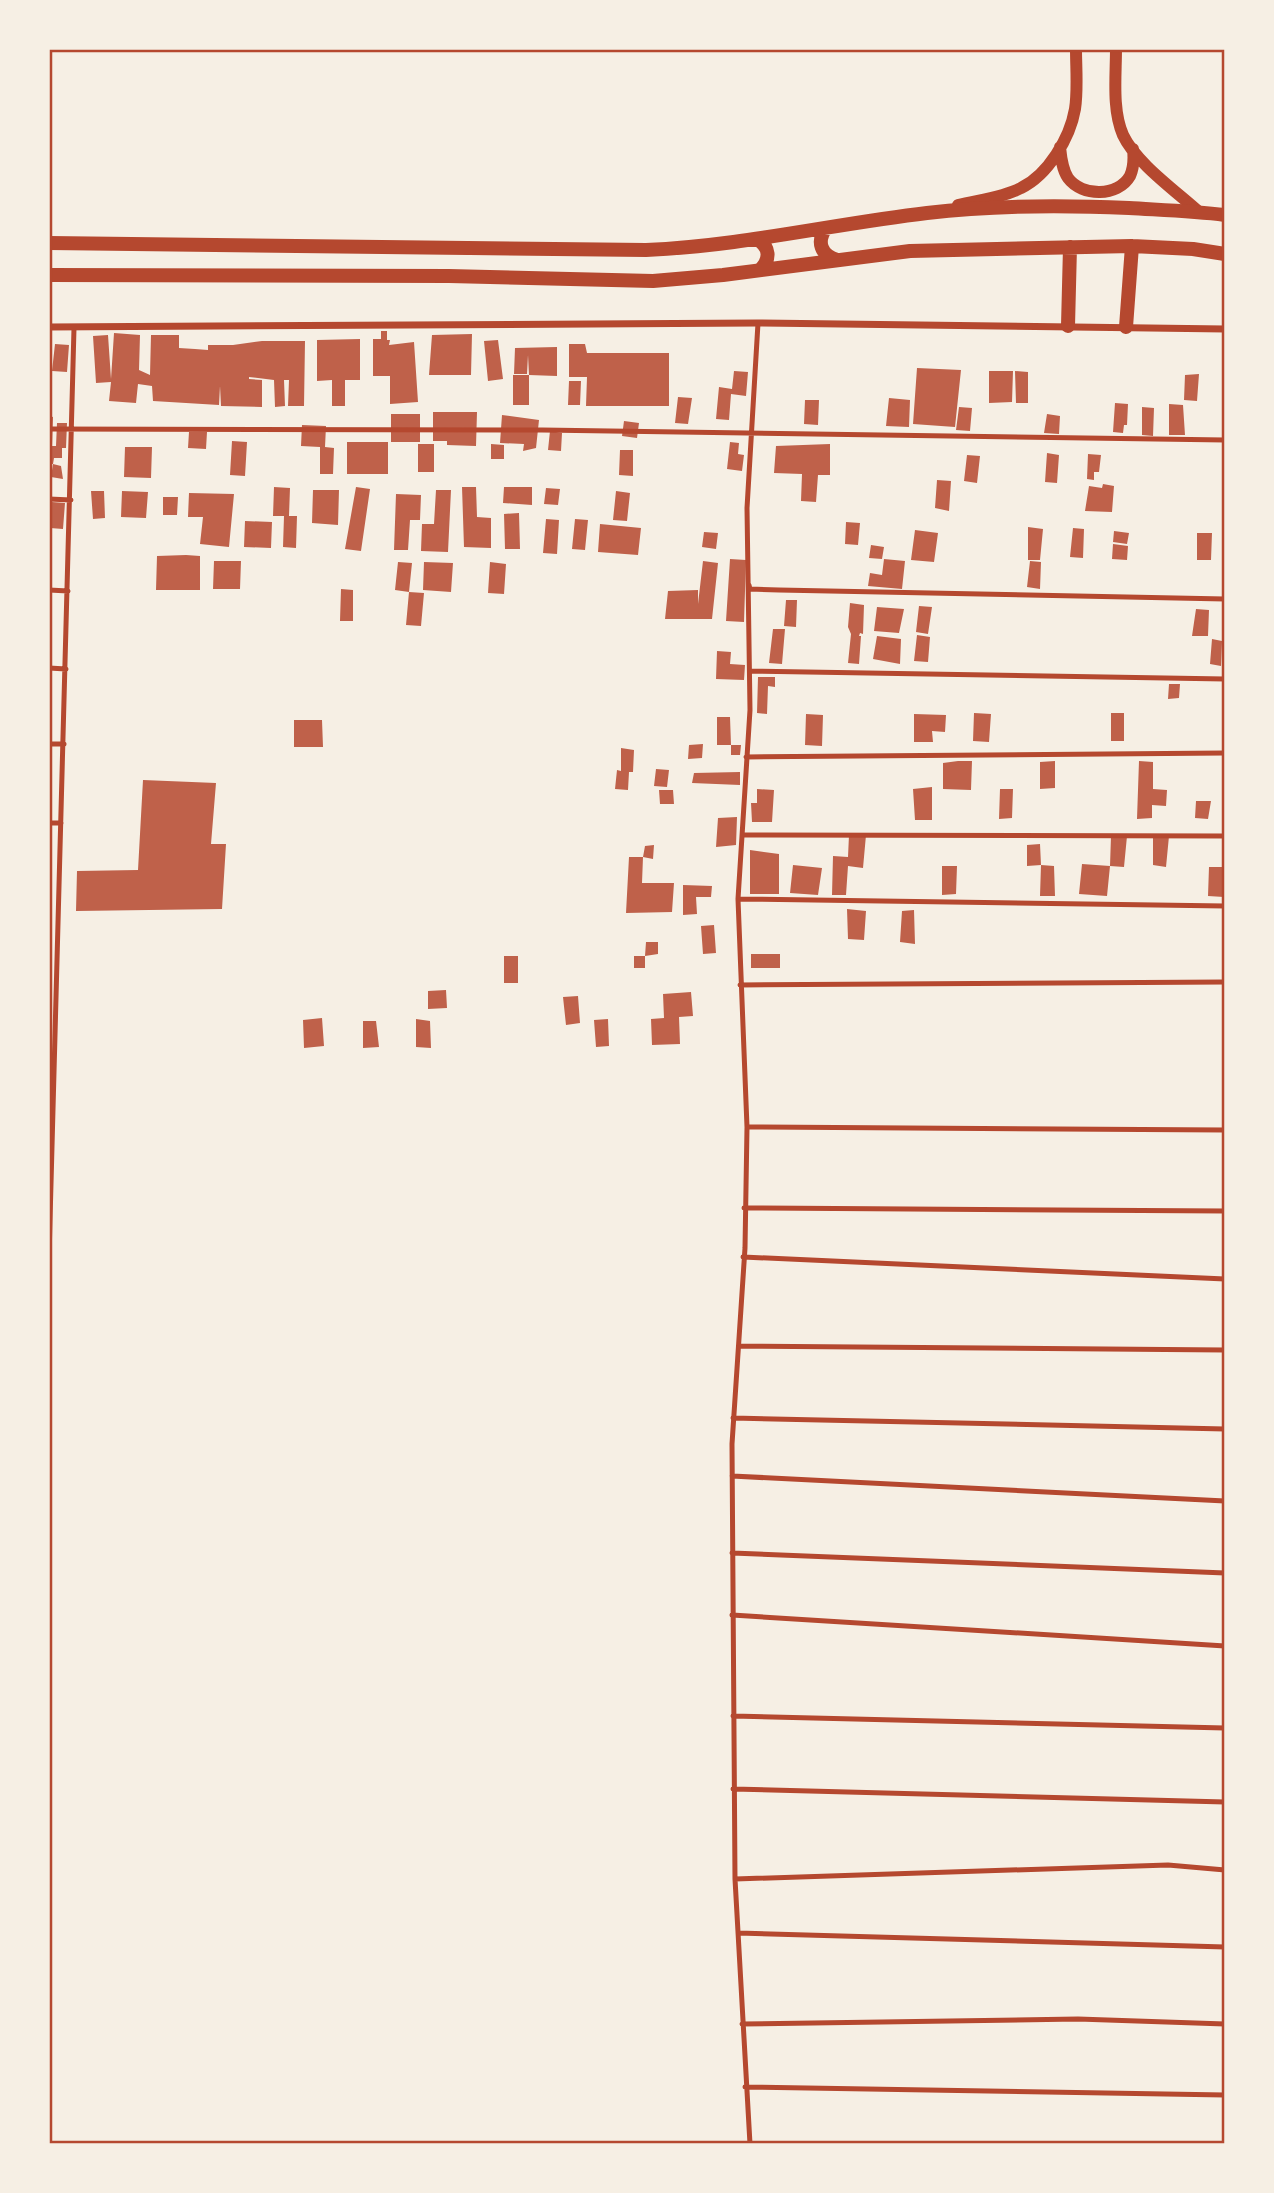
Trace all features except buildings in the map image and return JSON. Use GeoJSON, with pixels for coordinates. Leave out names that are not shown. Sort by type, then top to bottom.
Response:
{"type":"FeatureCollection","features":[{"type":"Feature","properties":{"kind":"main road"},"geometry":{"type":"LineString","coordinates":[[49,243],[646,250],[757,239],[927,213],[1007,207],[1083,206],[1225,215]]}},
{"type":"Feature","properties":{"kind":"main road"},"geometry":{"type":"LineString","coordinates":[[826,228],[820,243],[823,251],[837,260]]}},
{"type":"Feature","properties":{"kind":"main road"},"geometry":{"type":"LineString","coordinates":[[757,239],[764,243],[769,257],[760,270]]}},
{"type":"Feature","properties":{"kind":"main road"},"geometry":{"type":"LineString","coordinates":[[49,275],[449,276],[653,281],[910,251],[1132,246],[1193,249],[1225,254]]}},
{"type":"Feature","properties":{"kind":"main road"},"geometry":{"type":"LineString","coordinates":[[1126,327],[1132,246]]}},
{"type":"Feature","properties":{"kind":"main road"},"geometry":{"type":"LineString","coordinates":[[1068,326],[1070,247]]}},
{"type":"Feature","properties":{"kind":"street"},"geometry":{"type":"LineString","coordinates":[[927,213],[1021,188],[1041,173],[1060,146],[1075,109],[1076,49]]}},
{"type":"Feature","properties":{"kind":"street"},"geometry":{"type":"LineString","coordinates":[[1116,49],[1116,104],[1124,135],[1150,170],[1199,212]]}},
{"type":"Feature","properties":{"kind":"street"},"geometry":{"type":"LineString","coordinates":[[1060,146],[1061,161],[1068,177],[1076,186],[1101,192],[1117,189],[1130,175],[1134,162],[1133,148]]}},
{"type":"Feature","properties":{"kind":"street"},"geometry":{"type":"LineString","coordinates":[[49,327],[758,323],[1225,329]]}},
{"type":"Feature","properties":{"kind":"lane"},"geometry":{"type":"LineString","coordinates":[[750,2144],[734,1879],[732,1476],[747,1127],[738,899],[750,671],[747,570],[749,433],[758,323]]}},
{"type":"Feature","properties":{"kind":"lane"},"geometry":{"type":"LineString","coordinates":[[49,1258],[52,1057],[57,983],[74,328]]}},
{"type":"Feature","properties":{"kind":"lane"},"geometry":{"type":"LineString","coordinates":[[49,429],[542,430],[1225,440]]}},
{"type":"Feature","properties":{"kind":"lane"},"geometry":{"type":"LineString","coordinates":[[49,499],[71,500]]}},
{"type":"Feature","properties":{"kind":"lane"},"geometry":{"type":"LineString","coordinates":[[747,570],[750,589],[1225,599]]}},
{"type":"Feature","properties":{"kind":"lane"},"geometry":{"type":"LineString","coordinates":[[49,590],[68,591]]}},
{"type":"Feature","properties":{"kind":"lane"},"geometry":{"type":"LineString","coordinates":[[49,668],[66,669]]}},
{"type":"Feature","properties":{"kind":"lane"},"geometry":{"type":"LineString","coordinates":[[750,671],[1225,679]]}},
{"type":"Feature","properties":{"kind":"lane"},"geometry":{"type":"LineString","coordinates":[[49,744],[64,744]]}},
{"type":"Feature","properties":{"kind":"lane"},"geometry":{"type":"LineString","coordinates":[[746,757],[1225,753]]}},
{"type":"Feature","properties":{"kind":"lane"},"geometry":{"type":"LineString","coordinates":[[49,823],[61,823]]}},
{"type":"Feature","properties":{"kind":"lane"},"geometry":{"type":"LineString","coordinates":[[742,835],[1225,836]]}},
{"type":"Feature","properties":{"kind":"lane"},"geometry":{"type":"LineString","coordinates":[[738,899],[1225,906]]}},
{"type":"Feature","properties":{"kind":"lane"},"geometry":{"type":"LineString","coordinates":[[740,985],[1225,982]]}},
{"type":"Feature","properties":{"kind":"lane"},"geometry":{"type":"LineString","coordinates":[[49,983],[57,983]]}},
{"type":"Feature","properties":{"kind":"lane"},"geometry":{"type":"LineString","coordinates":[[747,1127],[1225,1130]]}},
{"type":"Feature","properties":{"kind":"lane"},"geometry":{"type":"LineString","coordinates":[[744,1208],[1225,1211]]}},
{"type":"Feature","properties":{"kind":"lane"},"geometry":{"type":"LineString","coordinates":[[743,1257],[1225,1279]]}},
{"type":"Feature","properties":{"kind":"lane"},"geometry":{"type":"LineString","coordinates":[[739,1346],[1225,1350]]}},
{"type":"Feature","properties":{"kind":"lane"},"geometry":{"type":"LineString","coordinates":[[733,1418],[1225,1429]]}},
{"type":"Feature","properties":{"kind":"lane"},"geometry":{"type":"LineString","coordinates":[[732,1476],[1225,1501]]}},
{"type":"Feature","properties":{"kind":"lane"},"geometry":{"type":"LineString","coordinates":[[732,1553],[1225,1573]]}},
{"type":"Feature","properties":{"kind":"lane"},"geometry":{"type":"LineString","coordinates":[[732,1615],[1225,1646]]}},
{"type":"Feature","properties":{"kind":"lane"},"geometry":{"type":"LineString","coordinates":[[733,1716],[1225,1728]]}},
{"type":"Feature","properties":{"kind":"lane"},"geometry":{"type":"LineString","coordinates":[[733,1789],[1225,1802]]}},
{"type":"Feature","properties":{"kind":"lane"},"geometry":{"type":"LineString","coordinates":[[734,1879],[1168,1866],[1225,1870]]}},
{"type":"Feature","properties":{"kind":"lane"},"geometry":{"type":"LineString","coordinates":[[738,1933],[1225,1947]]}},
{"type":"Feature","properties":{"kind":"lane"},"geometry":{"type":"LineString","coordinates":[[742,2024],[1078,2019],[1225,2024]]}},
{"type":"Feature","properties":{"kind":"lane"},"geometry":{"type":"LineString","coordinates":[[745,2087],[1225,2095]]}}]}
